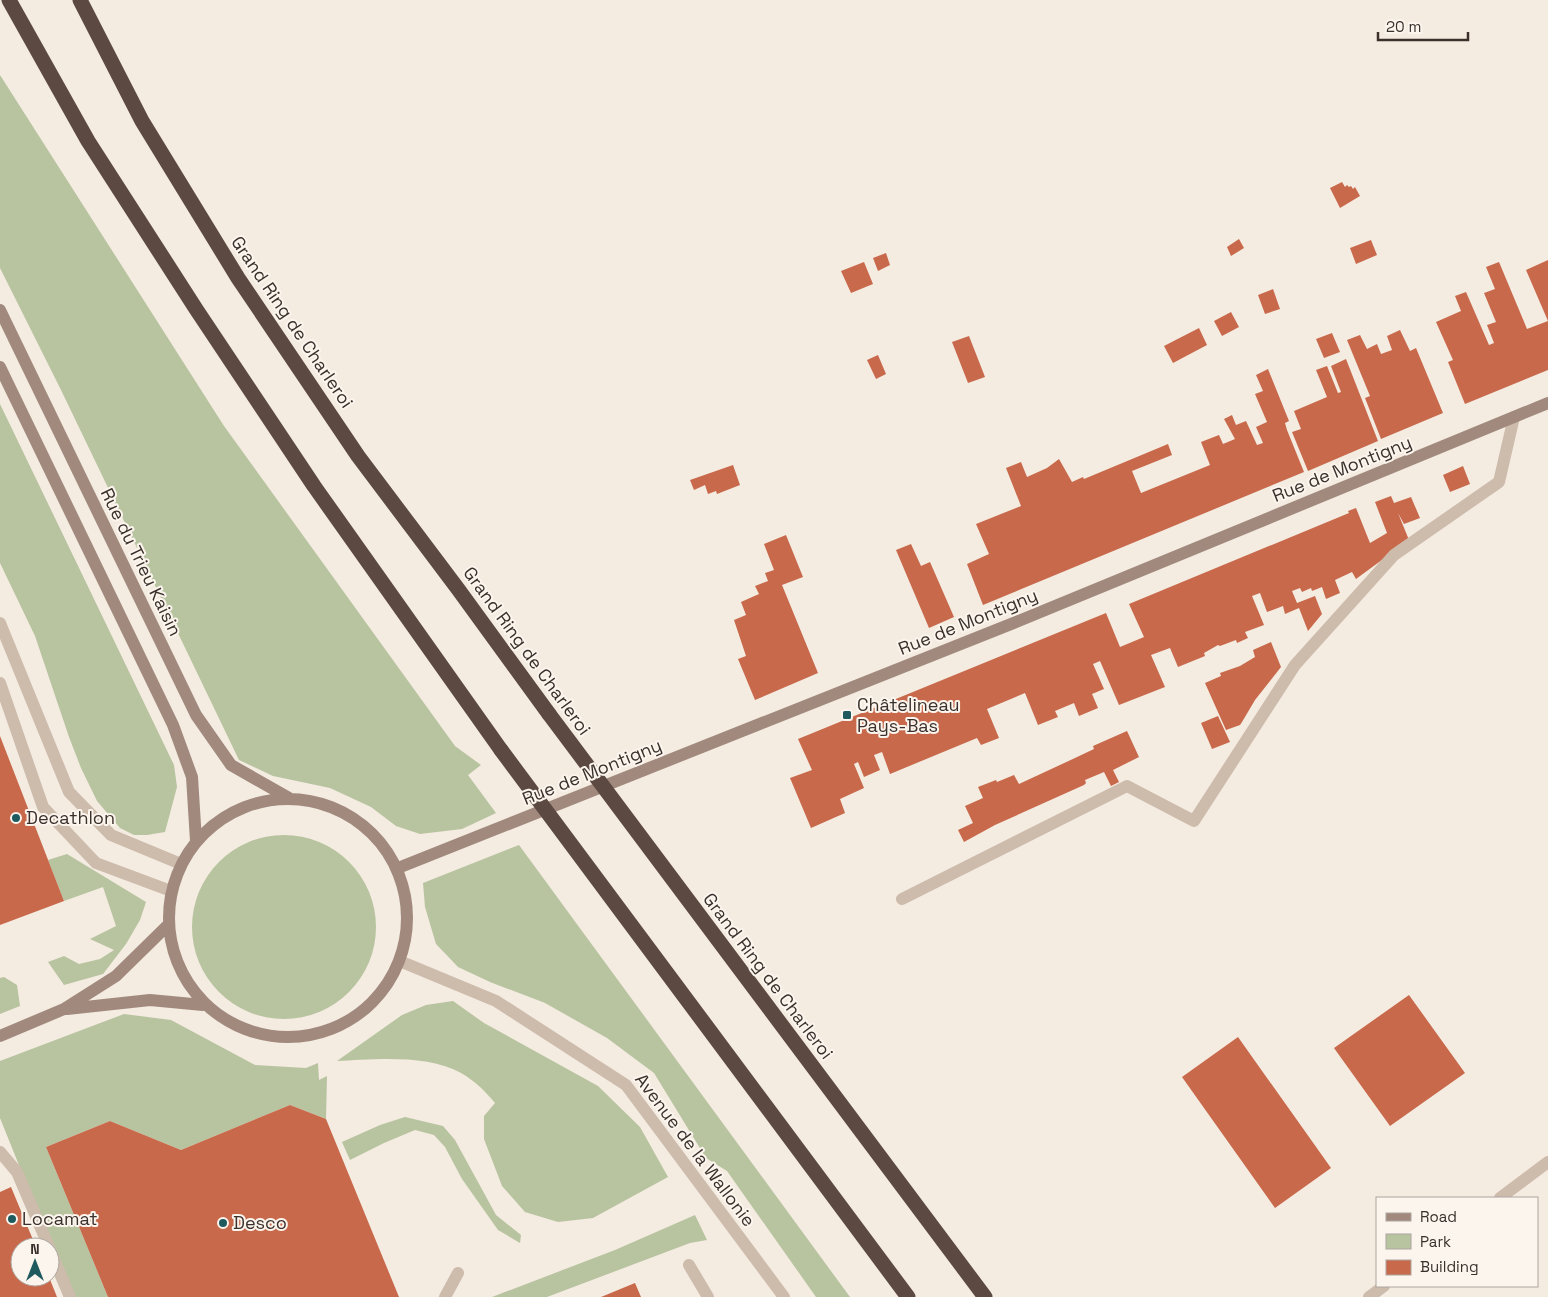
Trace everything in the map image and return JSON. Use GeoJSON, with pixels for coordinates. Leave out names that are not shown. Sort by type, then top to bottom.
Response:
{"type":"FeatureCollection","features":[{"type":"Feature","properties":{"kind":"highway"},"geometry":{"type":"LineString","coordinates":[[9,0],[88,140],[190,300],[314,486],[501,750],[908,1297]]}},
{"type":"Feature","properties":{"kind":"highway","name":"Grand Ring de Charleroi"},"geometry":{"type":"LineString","coordinates":[[80,0],[142,120],[238,278],[358,456],[984,1297]]}},
{"type":"Feature","properties":{"kind":"main road","name":"Rue du Trieu Kaisin"},"geometry":{"type":"LineString","coordinates":[[0,310],[196,714],[231,764],[289,798]]}},
{"type":"Feature","properties":{"kind":"main road"},"geometry":{"type":"LineString","coordinates":[[0,367],[173,725],[192,776],[196,840]]}},
{"type":"Feature","properties":{"kind":"main road","name":"Rue de Montigny"},"geometry":{"type":"LineString","coordinates":[[398,868],[1012,624],[1548,403]]}},
{"type":"Feature","properties":{"kind":"main road"},"geometry":{"type":"LineString","coordinates":[[289,798],[334,806],[372,831],[398,868],[410,914],[402,962],[367,1010],[314,1036],[255,1034],[203,1004],[178,968],[168,925],[171,891],[181,864],[196,840],[238,809],[289,798]]}},
{"type":"Feature","properties":{"kind":"main road"},"geometry":{"type":"LineString","coordinates":[[0,1036],[64,1009],[116,976],[168,925]]}},
{"type":"Feature","properties":{"kind":"main road"},"geometry":{"type":"LineString","coordinates":[[64,1009],[150,1000],[203,1004]]}},
{"type":"Feature","properties":{"kind":"street"},"geometry":{"type":"LineString","coordinates":[[902,898],[1127,786],[1194,821],[1295,664],[1394,555],[1499,482],[1514,417]]}},
{"type":"Feature","properties":{"kind":"street"},"geometry":{"type":"LineString","coordinates":[[0,623],[69,792],[110,835],[181,864]]}},
{"type":"Feature","properties":{"kind":"street"},"geometry":{"type":"LineString","coordinates":[[0,683],[43,807],[96,862],[171,891]]}},
{"type":"Feature","properties":{"kind":"street","name":"Avenue de la Wallonie"},"geometry":{"type":"LineString","coordinates":[[402,962],[496,1001],[626,1084],[784,1297]]}},
{"type":"Feature","properties":{"kind":"street"},"geometry":{"type":"LineString","coordinates":[[0,1152],[17,1172],[44,1237]]}},
{"type":"Feature","properties":{"kind":"street"},"geometry":{"type":"LineString","coordinates":[[1501,1197],[1548,1162]]}},
{"type":"Feature","properties":{"kind":"street"},"geometry":{"type":"LineString","coordinates":[[688,1265],[708,1297]]}},
{"type":"Feature","properties":{"kind":"street"},"geometry":{"type":"LineString","coordinates":[[445,1297],[458,1272]]}},
{"type":"Feature","properties":{"kind":"street"},"geometry":{"type":"LineString","coordinates":[[60,1274],[70,1297]]}},
{"type":"Feature","properties":{"kind":"street"},"geometry":{"type":"LineString","coordinates":[[1369,1297],[1383,1287]]}},
{"type":"Feature","properties":{"kind":"green space"},"geometry":{"type":"Polygon","coordinates":[[[0,75],[224,426],[455,746],[481,765],[468,775],[496,813],[462,829],[420,834],[396,826],[371,807],[330,788],[273,776],[239,760],[61,390],[0,268],[0,75]]]}},
{"type":"Feature","properties":{"kind":"green space"},"geometry":{"type":"Polygon","coordinates":[[[0,404],[174,765],[177,787],[165,832],[134,835],[120,828],[97,801],[69,737],[35,636],[0,563],[0,404]]]}},
{"type":"Feature","properties":{"kind":"green space"},"geometry":{"type":"Polygon","coordinates":[[[275,835],[293,835],[319,842],[335,850],[349,862],[361,876],[369,892],[376,918],[376,936],[369,962],[361,978],[349,992],[335,1004],[311,1015],[293,1019],[275,1019],[257,1015],[233,1004],[207,978],[196,954],[192,936],[192,918],[196,900],[207,876],[233,850],[257,839],[275,835]]]}},
{"type":"Feature","properties":{"kind":"green space"},"geometry":{"type":"Polygon","coordinates":[[[519,845],[850,1297],[816,1297],[727,1171],[706,1158],[654,1073],[607,1038],[545,1003],[490,982],[458,967],[436,944],[425,907],[423,883],[519,845]]]}},
{"type":"Feature","properties":{"kind":"green space"},"geometry":{"type":"Polygon","coordinates":[[[67,854],[146,902],[140,920],[126,944],[103,974],[64,985],[48,962],[64,956],[79,964],[100,959],[114,950],[90,939],[116,926],[103,887],[64,901],[48,860],[67,854]]]}},
{"type":"Feature","properties":{"kind":"green space"},"geometry":{"type":"Polygon","coordinates":[[[4,977],[17,985],[20,1006],[0,1014],[0,978],[4,977]]]}},
{"type":"Feature","properties":{"kind":"green space"},"geometry":{"type":"Polygon","coordinates":[[[453,1001],[484,1023],[598,1086],[640,1127],[668,1177],[593,1218],[558,1222],[525,1212],[502,1186],[484,1139],[484,1116],[495,1103],[484,1090],[461,1073],[433,1063],[400,1059],[337,1061],[402,1015],[426,1005],[453,1001]]]}},
{"type":"Feature","properties":{"kind":"green space"},"geometry":{"type":"Polygon","coordinates":[[[124,1014],[171,1020],[255,1065],[306,1068],[318,1063],[319,1080],[327,1076],[326,1119],[290,1105],[181,1150],[110,1121],[46,1147],[108,1297],[72,1297],[60,1267],[60,1237],[48,1237],[0,1118],[0,1061],[124,1014]]]}},
{"type":"Feature","properties":{"kind":"green space"},"geometry":{"type":"Polygon","coordinates":[[[405,1117],[443,1126],[455,1140],[496,1215],[521,1235],[520,1243],[498,1230],[462,1179],[445,1147],[434,1135],[415,1130],[350,1160],[342,1142],[380,1125],[405,1117]]]}},
{"type":"Feature","properties":{"kind":"green space"},"geometry":{"type":"Polygon","coordinates":[[[695,1215],[707,1240],[690,1243],[547,1297],[492,1297],[615,1250],[695,1215]]]}},
{"type":"Feature","properties":{"kind":"building"},"geometry":{"type":"Polygon","coordinates":[[[1342,182],[1345,187],[1347,185],[1351,186],[1353,189],[1355,187],[1360,196],[1340,208],[1330,188],[1342,182]]]}},
{"type":"Feature","properties":{"kind":"building"},"geometry":{"type":"Polygon","coordinates":[[[1239,239],[1244,248],[1231,256],[1227,247],[1239,239]]]}},
{"type":"Feature","properties":{"kind":"building"},"geometry":{"type":"Polygon","coordinates":[[[1371,240],[1377,255],[1356,264],[1350,248],[1371,240]]]}},
{"type":"Feature","properties":{"kind":"building"},"geometry":{"type":"Polygon","coordinates":[[[886,253],[890,265],[878,271],[873,258],[886,253]]]}},
{"type":"Feature","properties":{"kind":"building"},"geometry":{"type":"Polygon","coordinates":[[[1548,260],[1548,321],[1526,270],[1548,260]]]}},
{"type":"Feature","properties":{"kind":"building"},"geometry":{"type":"Polygon","coordinates":[[[864,262],[873,284],[851,293],[841,271],[864,262]]]}},
{"type":"Feature","properties":{"kind":"building"},"geometry":{"type":"Polygon","coordinates":[[[1499,262],[1527,329],[1548,321],[1548,370],[1465,404],[1448,362],[1453,360],[1436,322],[1461,311],[1455,296],[1466,292],[1489,345],[1494,343],[1487,325],[1496,322],[1484,293],[1495,289],[1486,267],[1499,262]]]}},
{"type":"Feature","properties":{"kind":"building"},"geometry":{"type":"Polygon","coordinates":[[[1273,289],[1280,309],[1265,314],[1258,295],[1273,289]]]}},
{"type":"Feature","properties":{"kind":"building"},"geometry":{"type":"Polygon","coordinates":[[[1231,312],[1239,327],[1222,336],[1214,321],[1231,312]]]}},
{"type":"Feature","properties":{"kind":"building"},"geometry":{"type":"Polygon","coordinates":[[[1199,328],[1207,345],[1173,363],[1164,346],[1199,328]]]}},
{"type":"Feature","properties":{"kind":"building"},"geometry":{"type":"Polygon","coordinates":[[[1400,330],[1410,351],[1416,348],[1443,413],[1381,439],[1365,398],[1370,396],[1347,340],[1360,335],[1367,349],[1377,344],[1381,354],[1392,350],[1387,336],[1400,330]]]}},
{"type":"Feature","properties":{"kind":"building"},"geometry":{"type":"Polygon","coordinates":[[[1332,333],[1340,352],[1324,358],[1316,339],[1332,333]]]}},
{"type":"Feature","properties":{"kind":"building"},"geometry":{"type":"Polygon","coordinates":[[[969,336],[985,377],[968,383],[952,342],[969,336]]]}},
{"type":"Feature","properties":{"kind":"building"},"geometry":{"type":"Polygon","coordinates":[[[878,355],[886,374],[876,379],[867,360],[878,355]]]}},
{"type":"Feature","properties":{"kind":"building"},"geometry":{"type":"Polygon","coordinates":[[[1346,359],[1378,441],[1308,471],[1292,432],[1301,429],[1294,411],[1327,397],[1316,370],[1327,366],[1338,393],[1341,392],[1331,366],[1346,359]]]}},
{"type":"Feature","properties":{"kind":"building"},"geometry":{"type":"Polygon","coordinates":[[[1268,369],[1289,421],[1285,423],[1287,430],[1304,472],[983,605],[967,564],[989,554],[976,524],[1021,506],[1006,468],[1021,462],[1027,477],[1047,468],[1059,459],[1072,482],[1083,477],[1084,479],[1168,444],[1172,455],[1132,471],[1141,493],[1210,465],[1201,442],[1219,435],[1223,444],[1235,439],[1224,419],[1232,415],[1236,425],[1246,421],[1257,445],[1263,443],[1256,427],[1267,422],[1255,394],[1263,391],[1256,375],[1268,369]]]}},
{"type":"Feature","properties":{"kind":"building"},"geometry":{"type":"Polygon","coordinates":[[[733,465],[740,485],[717,494],[716,491],[708,494],[705,485],[694,490],[690,480],[733,465]]]}},
{"type":"Feature","properties":{"kind":"building"},"geometry":{"type":"Polygon","coordinates":[[[1463,466],[1470,484],[1450,492],[1443,475],[1463,466]]]}},
{"type":"Feature","properties":{"kind":"building"},"geometry":{"type":"Polygon","coordinates":[[[1391,496],[1394,503],[1411,497],[1420,518],[1404,524],[1398,513],[1409,540],[1356,579],[1352,572],[1335,580],[1340,593],[1326,599],[1322,587],[1312,591],[1311,588],[1302,592],[1300,588],[1292,591],[1297,603],[1315,596],[1322,614],[1308,631],[1299,608],[1285,614],[1283,606],[1267,612],[1260,593],[1252,596],[1264,625],[1245,632],[1248,638],[1237,643],[1236,640],[1218,645],[1204,653],[1205,656],[1178,667],[1170,648],[1151,655],[1165,687],[1119,705],[1100,661],[1093,664],[1104,689],[1092,694],[1098,708],[1079,716],[1074,703],[1055,711],[1058,717],[1038,725],[1025,693],[987,709],[999,738],[981,745],[977,738],[890,774],[882,752],[874,755],[880,770],[864,777],[858,762],[854,764],[864,788],[840,799],[845,813],[811,828],[790,778],[812,770],[798,739],[1106,613],[1120,647],[1144,637],[1129,604],[1349,513],[1348,511],[1356,508],[1370,543],[1387,533],[1375,502],[1391,496]]]}},
{"type":"Feature","properties":{"kind":"building"},"geometry":{"type":"Polygon","coordinates":[[[786,535],[803,577],[782,585],[818,673],[755,700],[738,659],[746,656],[734,620],[746,615],[741,602],[759,594],[755,586],[768,581],[765,573],[774,570],[764,544],[786,535]]]}},
{"type":"Feature","properties":{"kind":"building"},"geometry":{"type":"Polygon","coordinates":[[[911,544],[921,566],[930,562],[954,617],[929,628],[896,550],[911,544]]]}},
{"type":"Feature","properties":{"kind":"building"},"geometry":{"type":"Polygon","coordinates":[[[1271,642],[1281,667],[1255,700],[1240,725],[1226,730],[1205,683],[1221,676],[1220,673],[1240,666],[1255,657],[1253,650],[1271,642]]]}},
{"type":"Feature","properties":{"kind":"building"},"geometry":{"type":"Polygon","coordinates":[[[1218,716],[1230,742],[1212,749],[1201,723],[1218,716]]]}},
{"type":"Feature","properties":{"kind":"building"},"geometry":{"type":"Polygon","coordinates":[[[1127,731],[1139,757],[1113,770],[1119,782],[1111,786],[1104,772],[1085,780],[1086,783],[1084,785],[995,825],[964,842],[958,830],[973,823],[965,806],[983,798],[978,787],[1014,775],[1019,784],[1094,749],[1093,746],[1127,731]]]}},
{"type":"Feature","properties":{"kind":"building","name":"Decathlon"},"geometry":{"type":"Polygon","coordinates":[[[0,736],[64,901],[0,925],[0,736]]]}},
{"type":"Feature","properties":{"kind":"building"},"geometry":{"type":"Polygon","coordinates":[[[1409,995],[1465,1073],[1390,1126],[1334,1048],[1409,995]]]}},
{"type":"Feature","properties":{"kind":"building"},"geometry":{"type":"Polygon","coordinates":[[[1238,1037],[1331,1168],[1275,1208],[1182,1077],[1238,1037]]]}},
{"type":"Feature","properties":{"kind":"building","name":"Desco"},"geometry":{"type":"Polygon","coordinates":[[[290,1105],[326,1119],[399,1297],[108,1297],[46,1147],[110,1121],[181,1150],[290,1105]]]}},
{"type":"Feature","properties":{"kind":"building","name":"Locamat"},"geometry":{"type":"Polygon","coordinates":[[[11,1187],[32,1237],[10,1237],[10,1287],[53,1287],[57,1297],[0,1297],[0,1192],[11,1187]]]}},
{"type":"Feature","properties":{"kind":"building"},"geometry":{"type":"Polygon","coordinates":[[[635,1283],[641,1297],[601,1297],[635,1283]]]}},
{"type":"Feature","properties":{"kind":"place","name":"Châtelineau Pays-Bas"},"geometry":{"type":"Point","coordinates":[847,715]}},
{"type":"Feature","properties":{"kind":"place","name":"Decathlon"},"geometry":{"type":"Point","coordinates":[16,818]}},
{"type":"Feature","properties":{"kind":"place","name":"Locamat"},"geometry":{"type":"Point","coordinates":[12,1219]}},
{"type":"Feature","properties":{"kind":"place","name":"Desco"},"geometry":{"type":"Point","coordinates":[223,1223]}}]}
